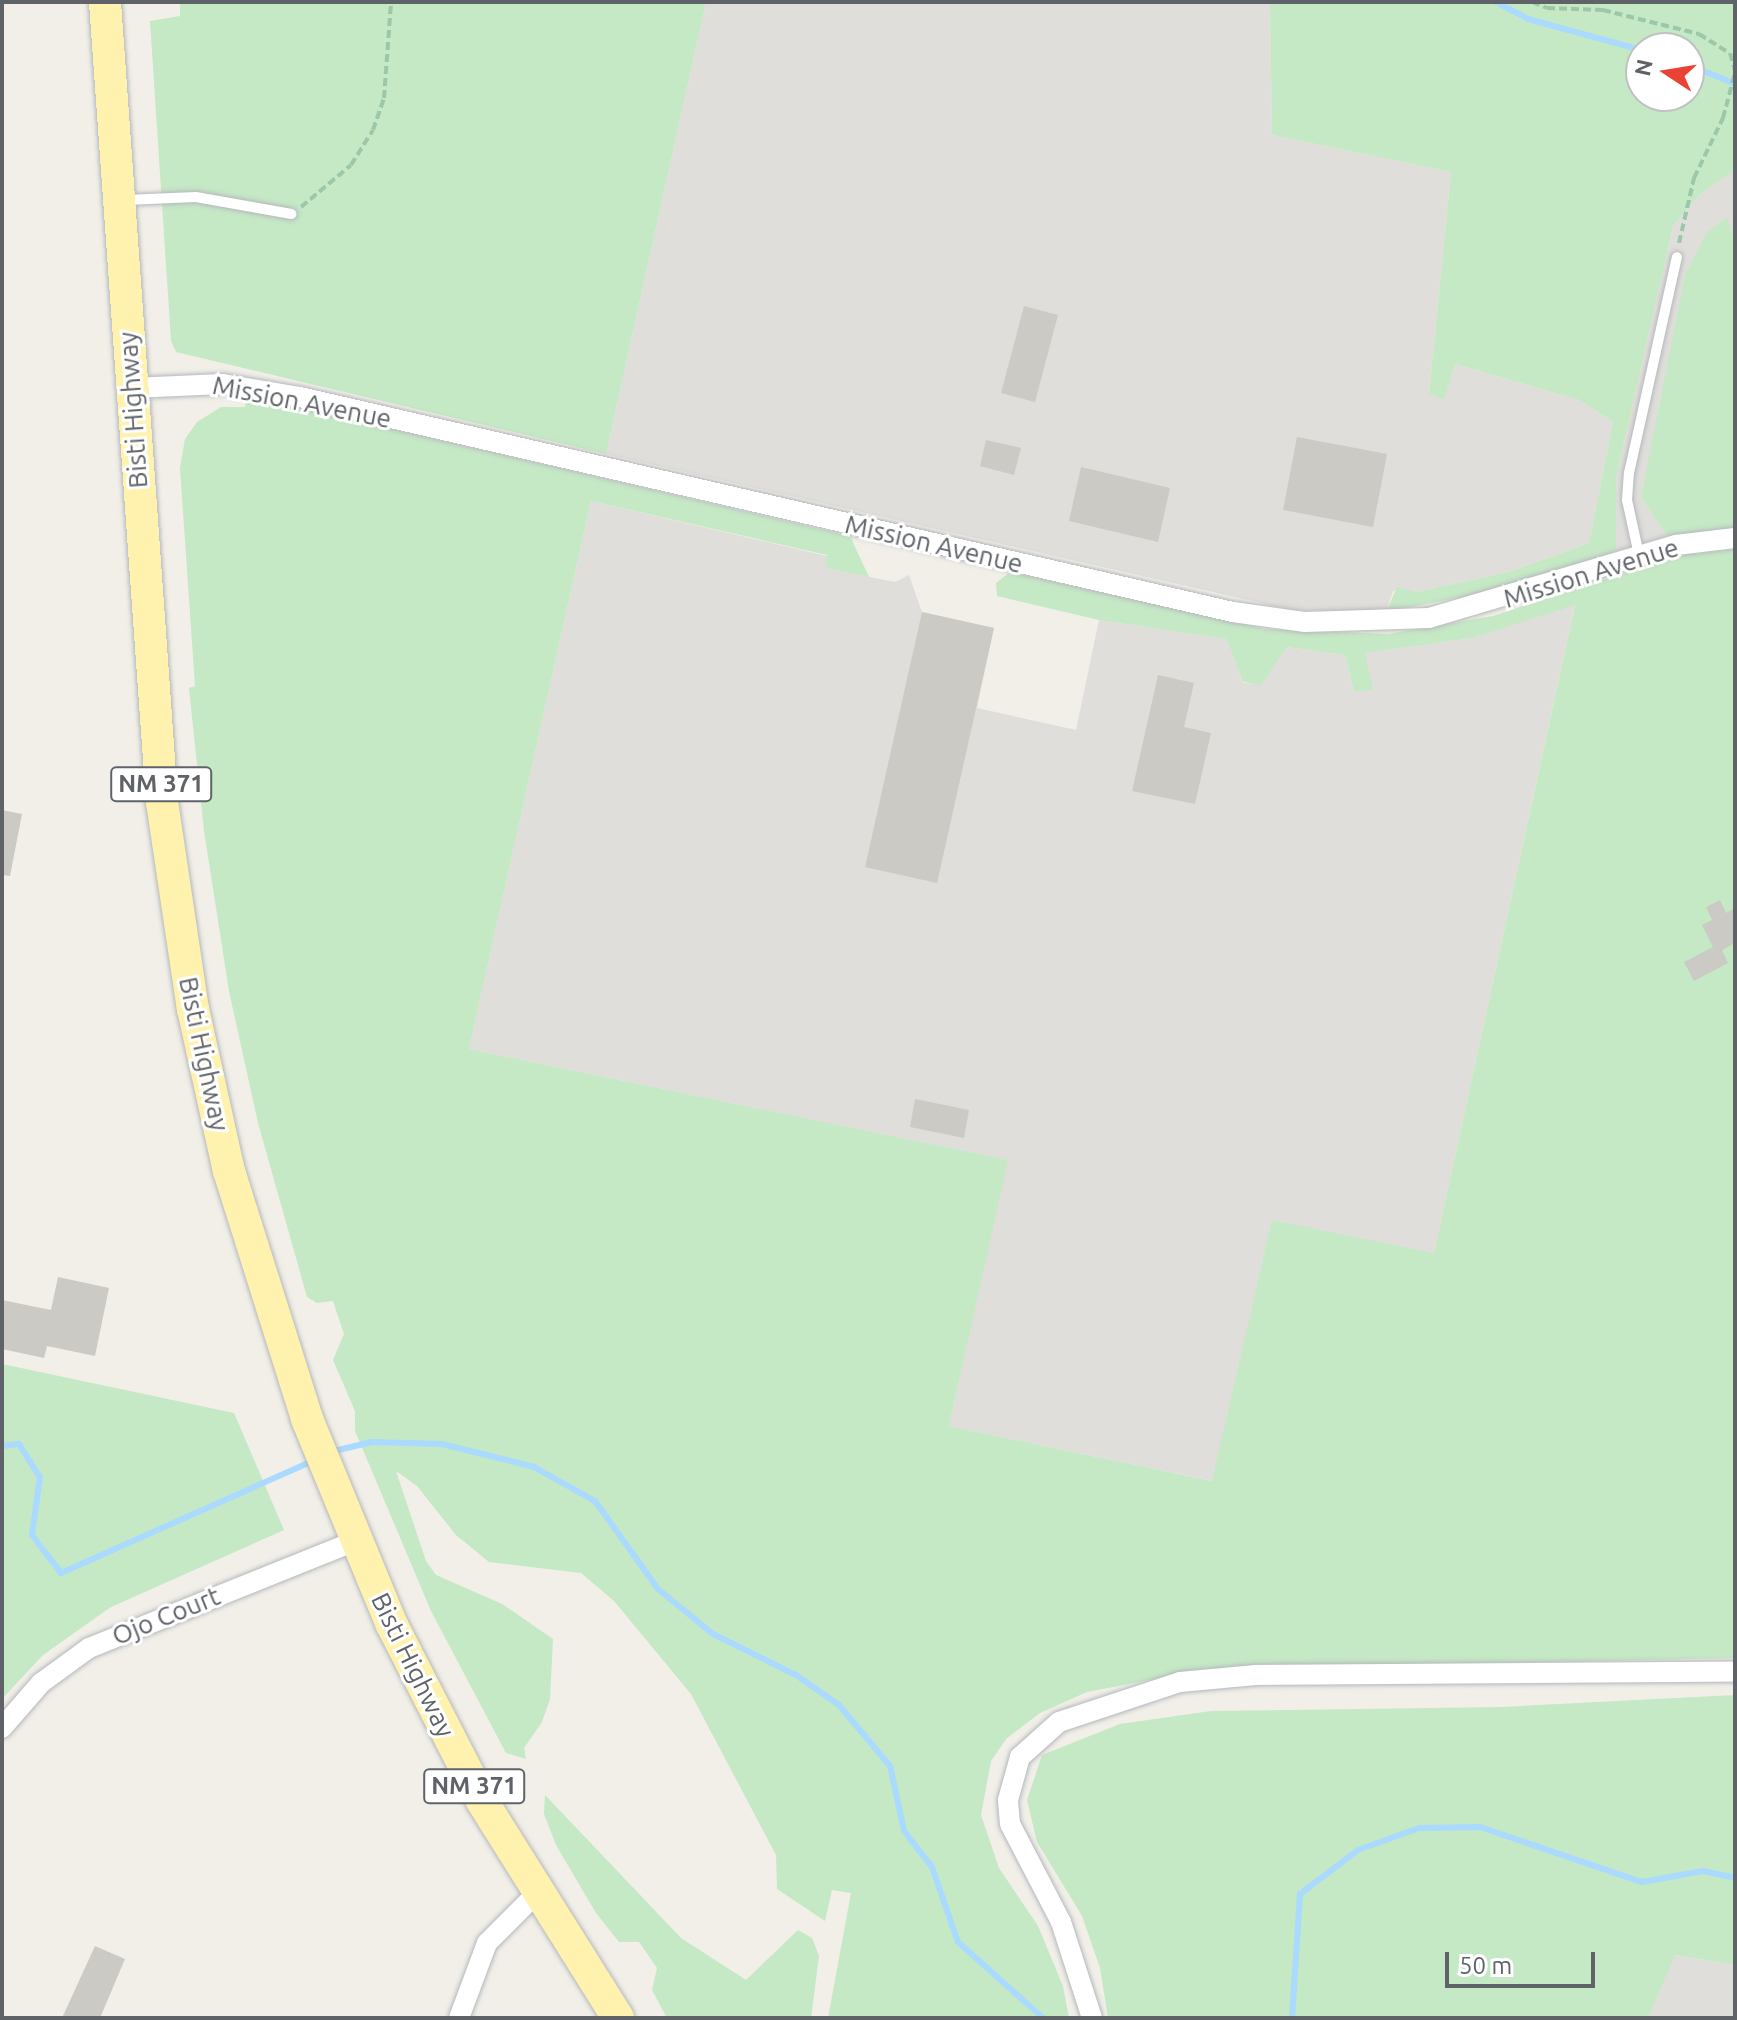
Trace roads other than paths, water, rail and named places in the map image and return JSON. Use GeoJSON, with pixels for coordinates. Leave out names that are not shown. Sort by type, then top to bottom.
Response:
{"type":"FeatureCollection","features":[{"type":"Feature","properties":{"kind":"main road","name":"Bisti Highway"},"geometry":{"type":"LineString","coordinates":[[105,2],[161,788],[193,1009],[256,1265],[355,1541],[431,1705],[537,1893],[618,2018]]}},
{"type":"Feature","properties":{"kind":"street","name":"Mission Avenue"},"geometry":{"type":"LineString","coordinates":[[131,388],[223,384],[300,397],[1284,620],[1373,623],[1429,618],[1504,600],[1639,555],[1735,538]]}},
{"type":"Feature","properties":{"kind":"street","name":"Ojo Court"},"geometry":{"type":"LineString","coordinates":[[2,1728],[41,1683],[89,1648],[355,1541]]}},
{"type":"Feature","properties":{"kind":"street"},"geometry":{"type":"LineString","coordinates":[[1092,2018],[1061,1922],[1010,1824],[1008,1800],[1020,1757],[1059,1722],[1180,1682],[1243,1676],[1735,1672]]}},
{"type":"Feature","properties":{"kind":"street"},"geometry":{"type":"LineString","coordinates":[[459,2018],[487,1943],[537,1893]]}},
{"type":"Feature","properties":{"kind":"lane"},"geometry":{"type":"LineString","coordinates":[[119,201],[196,197],[291,214]]}},
{"type":"Feature","properties":{"kind":"lane"},"geometry":{"type":"LineString","coordinates":[[1639,555],[1627,500],[1629,473],[1677,257]]}},
{"type":"Feature","properties":{"kind":"waterway"},"geometry":{"type":"LineString","coordinates":[[1496,2],[1528,19],[1625,46]]}},
{"type":"Feature","properties":{"kind":"waterway"},"geometry":{"type":"LineString","coordinates":[[1705,72],[1735,84]]}},
{"type":"Feature","properties":{"kind":"waterway"},"geometry":{"type":"LineString","coordinates":[[330,1452],[372,1442],[442,1444],[534,1467],[595,1501],[658,1589],[713,1634],[796,1675],[839,1705],[890,1766],[904,1831],[932,1867],[958,1942],[1043,2018]]}},
{"type":"Feature","properties":{"kind":"waterway"},"geometry":{"type":"LineString","coordinates":[[2,1446],[19,1444],[40,1477],[32,1535],[61,1573],[313,1461]]}},
{"type":"Feature","properties":{"kind":"waterway"},"geometry":{"type":"LineString","coordinates":[[1292,2018],[1300,1894],[1358,1850],[1419,1828],[1480,1827],[1642,1882],[1703,1871],[1735,1878]]}}]}
